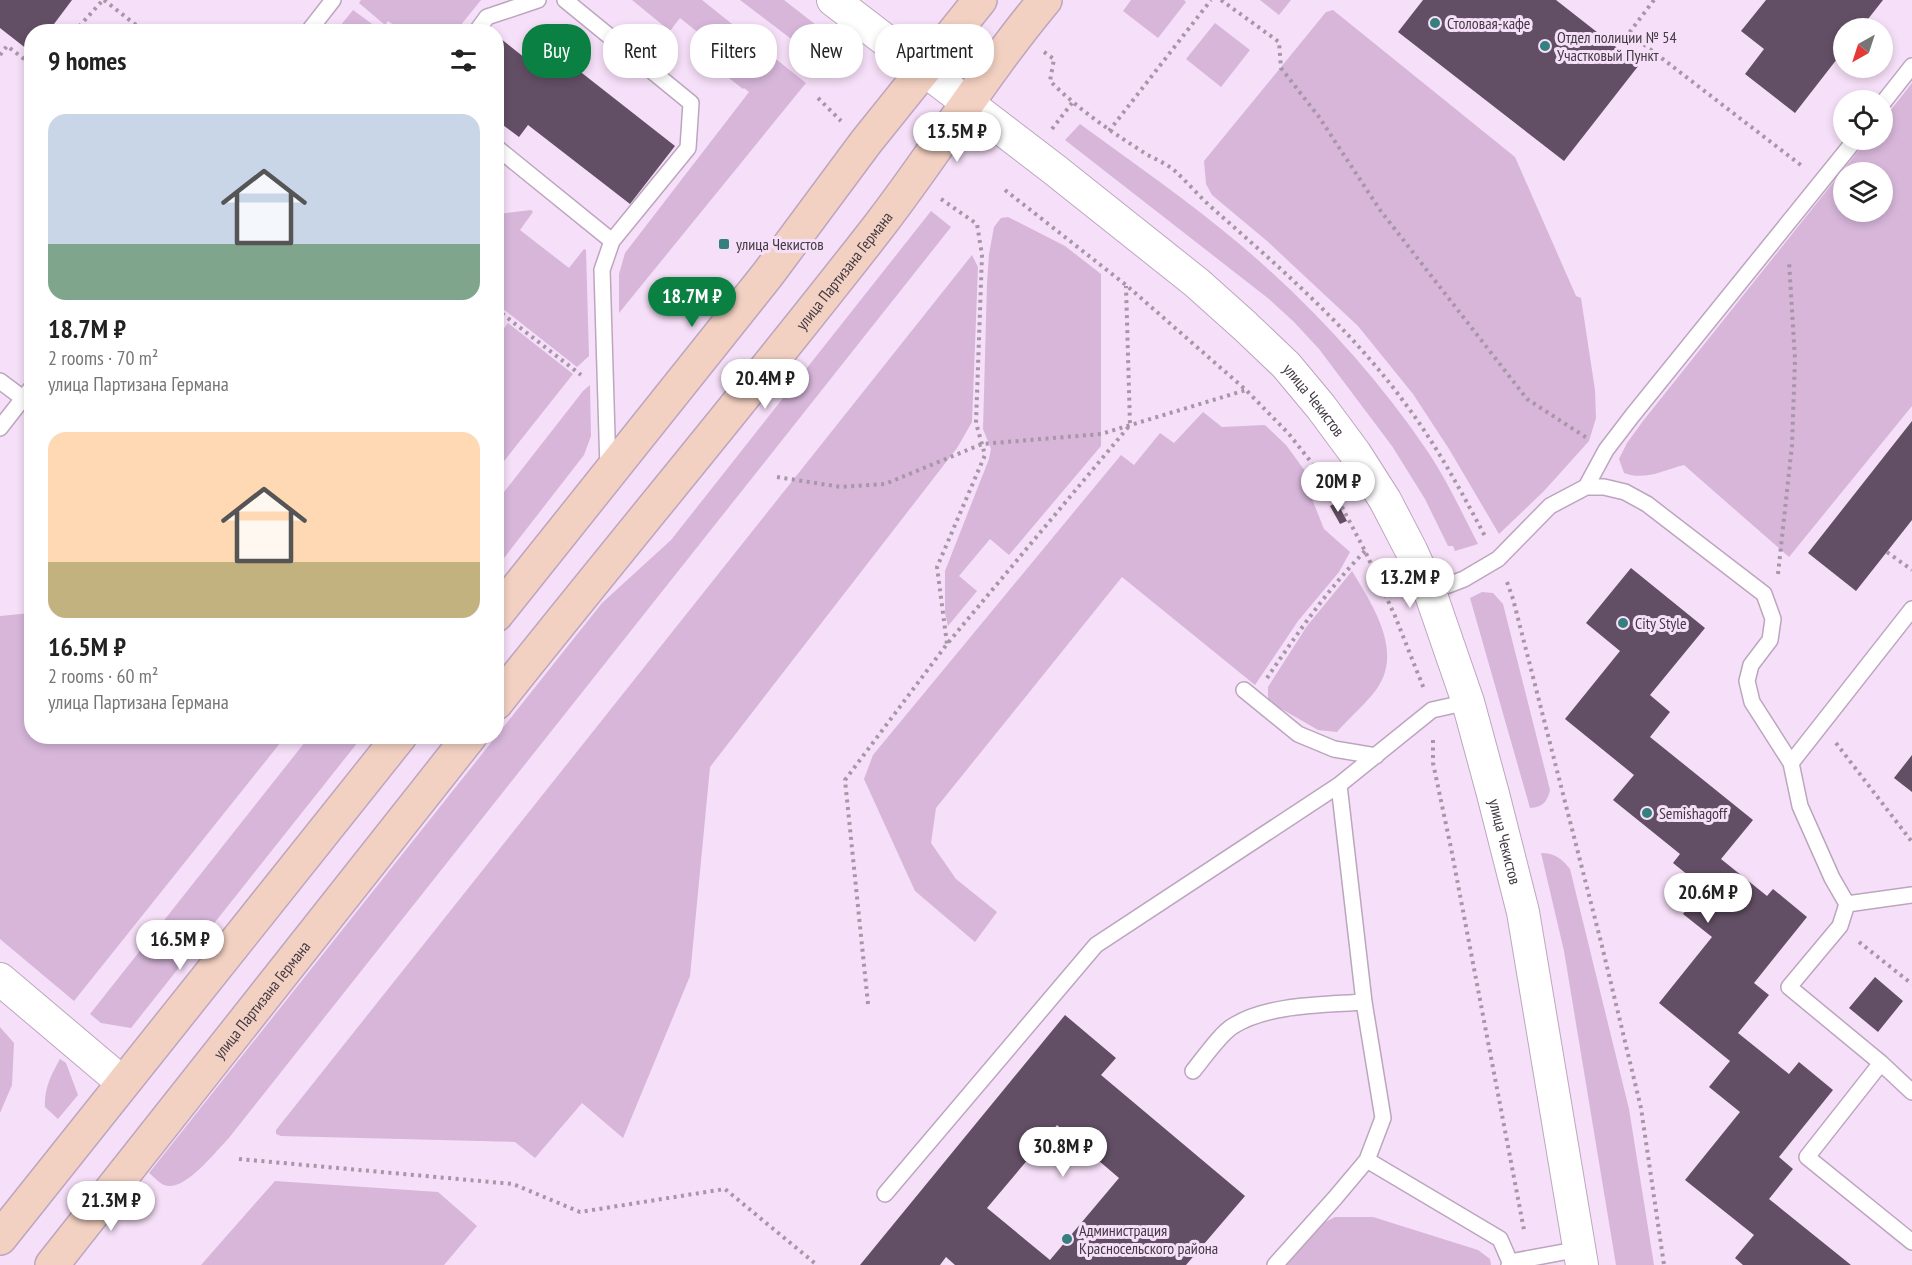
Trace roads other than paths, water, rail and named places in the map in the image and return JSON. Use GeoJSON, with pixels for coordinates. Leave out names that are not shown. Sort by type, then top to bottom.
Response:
{"type":"FeatureCollection","features":[{"type":"Feature","properties":{"kind":"main road"},"geometry":{"type":"LineString","coordinates":[[960,24],[980,0]]}},
{"type":"Feature","properties":{"kind":"main road","name":"улица Партизана Германа"},"geometry":{"type":"LineString","coordinates":[[504,693],[813,310],[915,179],[1019,32],[1045,0]]}},
{"type":"Feature","properties":{"kind":"main road"},"geometry":{"type":"LineString","coordinates":[[504,605],[768,274],[917,78]]}},
{"type":"Feature","properties":{"kind":"main road"},"geometry":{"type":"LineString","coordinates":[[0,1238],[394,744]]}},
{"type":"Feature","properties":{"kind":"main road","name":"улица Партизана Германа"},"geometry":{"type":"LineString","coordinates":[[52,1265],[464,744]]}},
{"type":"Feature","properties":{"kind":"street","name":"улица Чекистов"},"geometry":{"type":"LineString","coordinates":[[833,0],[875,33]]}},
{"type":"Feature","properties":{"kind":"street","name":"улица Чекистов"},"geometry":{"type":"LineString","coordinates":[[934,78],[1197,283],[1245,326],[1286,365],[1321,408],[1355,453],[1385,500],[1412,550],[1430,592],[1468,702],[1523,912],[1581,1257]]}},
{"type":"Feature","properties":{"kind":"street"},"geometry":{"type":"LineString","coordinates":[[0,979],[123,1083]]}},
{"type":"Feature","properties":{"kind":"lane"},"geometry":{"type":"LineString","coordinates":[[314,24],[333,0]]}},
{"type":"Feature","properties":{"kind":"lane"},"geometry":{"type":"LineString","coordinates":[[482,24],[487,17],[538,0]]}},
{"type":"Feature","properties":{"kind":"lane"},"geometry":{"type":"LineString","coordinates":[[565,0],[691,103],[688,148],[612,241],[602,270],[608,474]]}},
{"type":"Feature","properties":{"kind":"lane"},"geometry":{"type":"LineString","coordinates":[[1893,90],[1912,66]]}},
{"type":"Feature","properties":{"kind":"lane"},"geometry":{"type":"LineString","coordinates":[[1586,487],[1612,442],[1847,150]]}},
{"type":"Feature","properties":{"kind":"lane"},"geometry":{"type":"LineString","coordinates":[[504,153],[612,241]]}},
{"type":"Feature","properties":{"kind":"lane"},"geometry":{"type":"LineString","coordinates":[[0,381],[24,394]]}},
{"type":"Feature","properties":{"kind":"lane"},"geometry":{"type":"LineString","coordinates":[[0,428],[24,402]]}},
{"type":"Feature","properties":{"kind":"lane"},"geometry":{"type":"LineString","coordinates":[[1430,592],[1464,579],[1498,559],[1550,506],[1586,487],[1604,487],[1625,492],[1647,504],[1764,594],[1773,619],[1770,640],[1751,665],[1747,681],[1752,702],[1791,763],[1800,806],[1832,878],[1847,904],[1840,926],[1789,987],[1881,1063],[1912,1092]]}},
{"type":"Feature","properties":{"kind":"lane"},"geometry":{"type":"LineString","coordinates":[[1791,763],[1912,609]]}},
{"type":"Feature","properties":{"kind":"lane"},"geometry":{"type":"LineString","coordinates":[[1249,694],[1298,734],[1334,749],[1376,756]]}},
{"type":"Feature","properties":{"kind":"lane"},"geometry":{"type":"LineString","coordinates":[[885,1194],[1096,945],[1339,785],[1432,710],[1468,702]]}},
{"type":"Feature","properties":{"kind":"lane"},"geometry":{"type":"LineString","coordinates":[[1275,1265],[1366,1160],[1383,1118],[1364,1002],[1339,785]]}},
{"type":"Feature","properties":{"kind":"lane"},"geometry":{"type":"LineString","coordinates":[[1847,904],[1912,895]]}},
{"type":"Feature","properties":{"kind":"lane"},"geometry":{"type":"LineString","coordinates":[[1193,1071],[1231,1027],[1261,1014],[1302,1007],[1364,1002]]}},
{"type":"Feature","properties":{"kind":"lane"},"geometry":{"type":"LineString","coordinates":[[1881,1063],[1807,1157],[1912,1242]]}},
{"type":"Feature","properties":{"kind":"lane"},"geometry":{"type":"LineString","coordinates":[[1366,1160],[1500,1239],[1510,1263],[1529,1257],[1581,1257]]}},
{"type":"Feature","properties":{"kind":"place","name":"Столовая-кафе"},"geometry":{"type":"Point","coordinates":[1435,23]}},
{"type":"Feature","properties":{"kind":"place","name":"Отдел полиции № 54 Участковый Пункт"},"geometry":{"type":"Point","coordinates":[1545,46]}},
{"type":"Feature","properties":{"kind":"place","name":"улица Чекистов"},"geometry":{"type":"Point","coordinates":[724,244]}},
{"type":"Feature","properties":{"kind":"place","name":"City Style"},"geometry":{"type":"Point","coordinates":[1623,623]}},
{"type":"Feature","properties":{"kind":"place","name":"Semishagoff"},"geometry":{"type":"Point","coordinates":[1647,813]}},
{"type":"Feature","properties":{"kind":"place","name":"Администрация Красносельского района"},"geometry":{"type":"Point","coordinates":[1067,1239]}}]}
